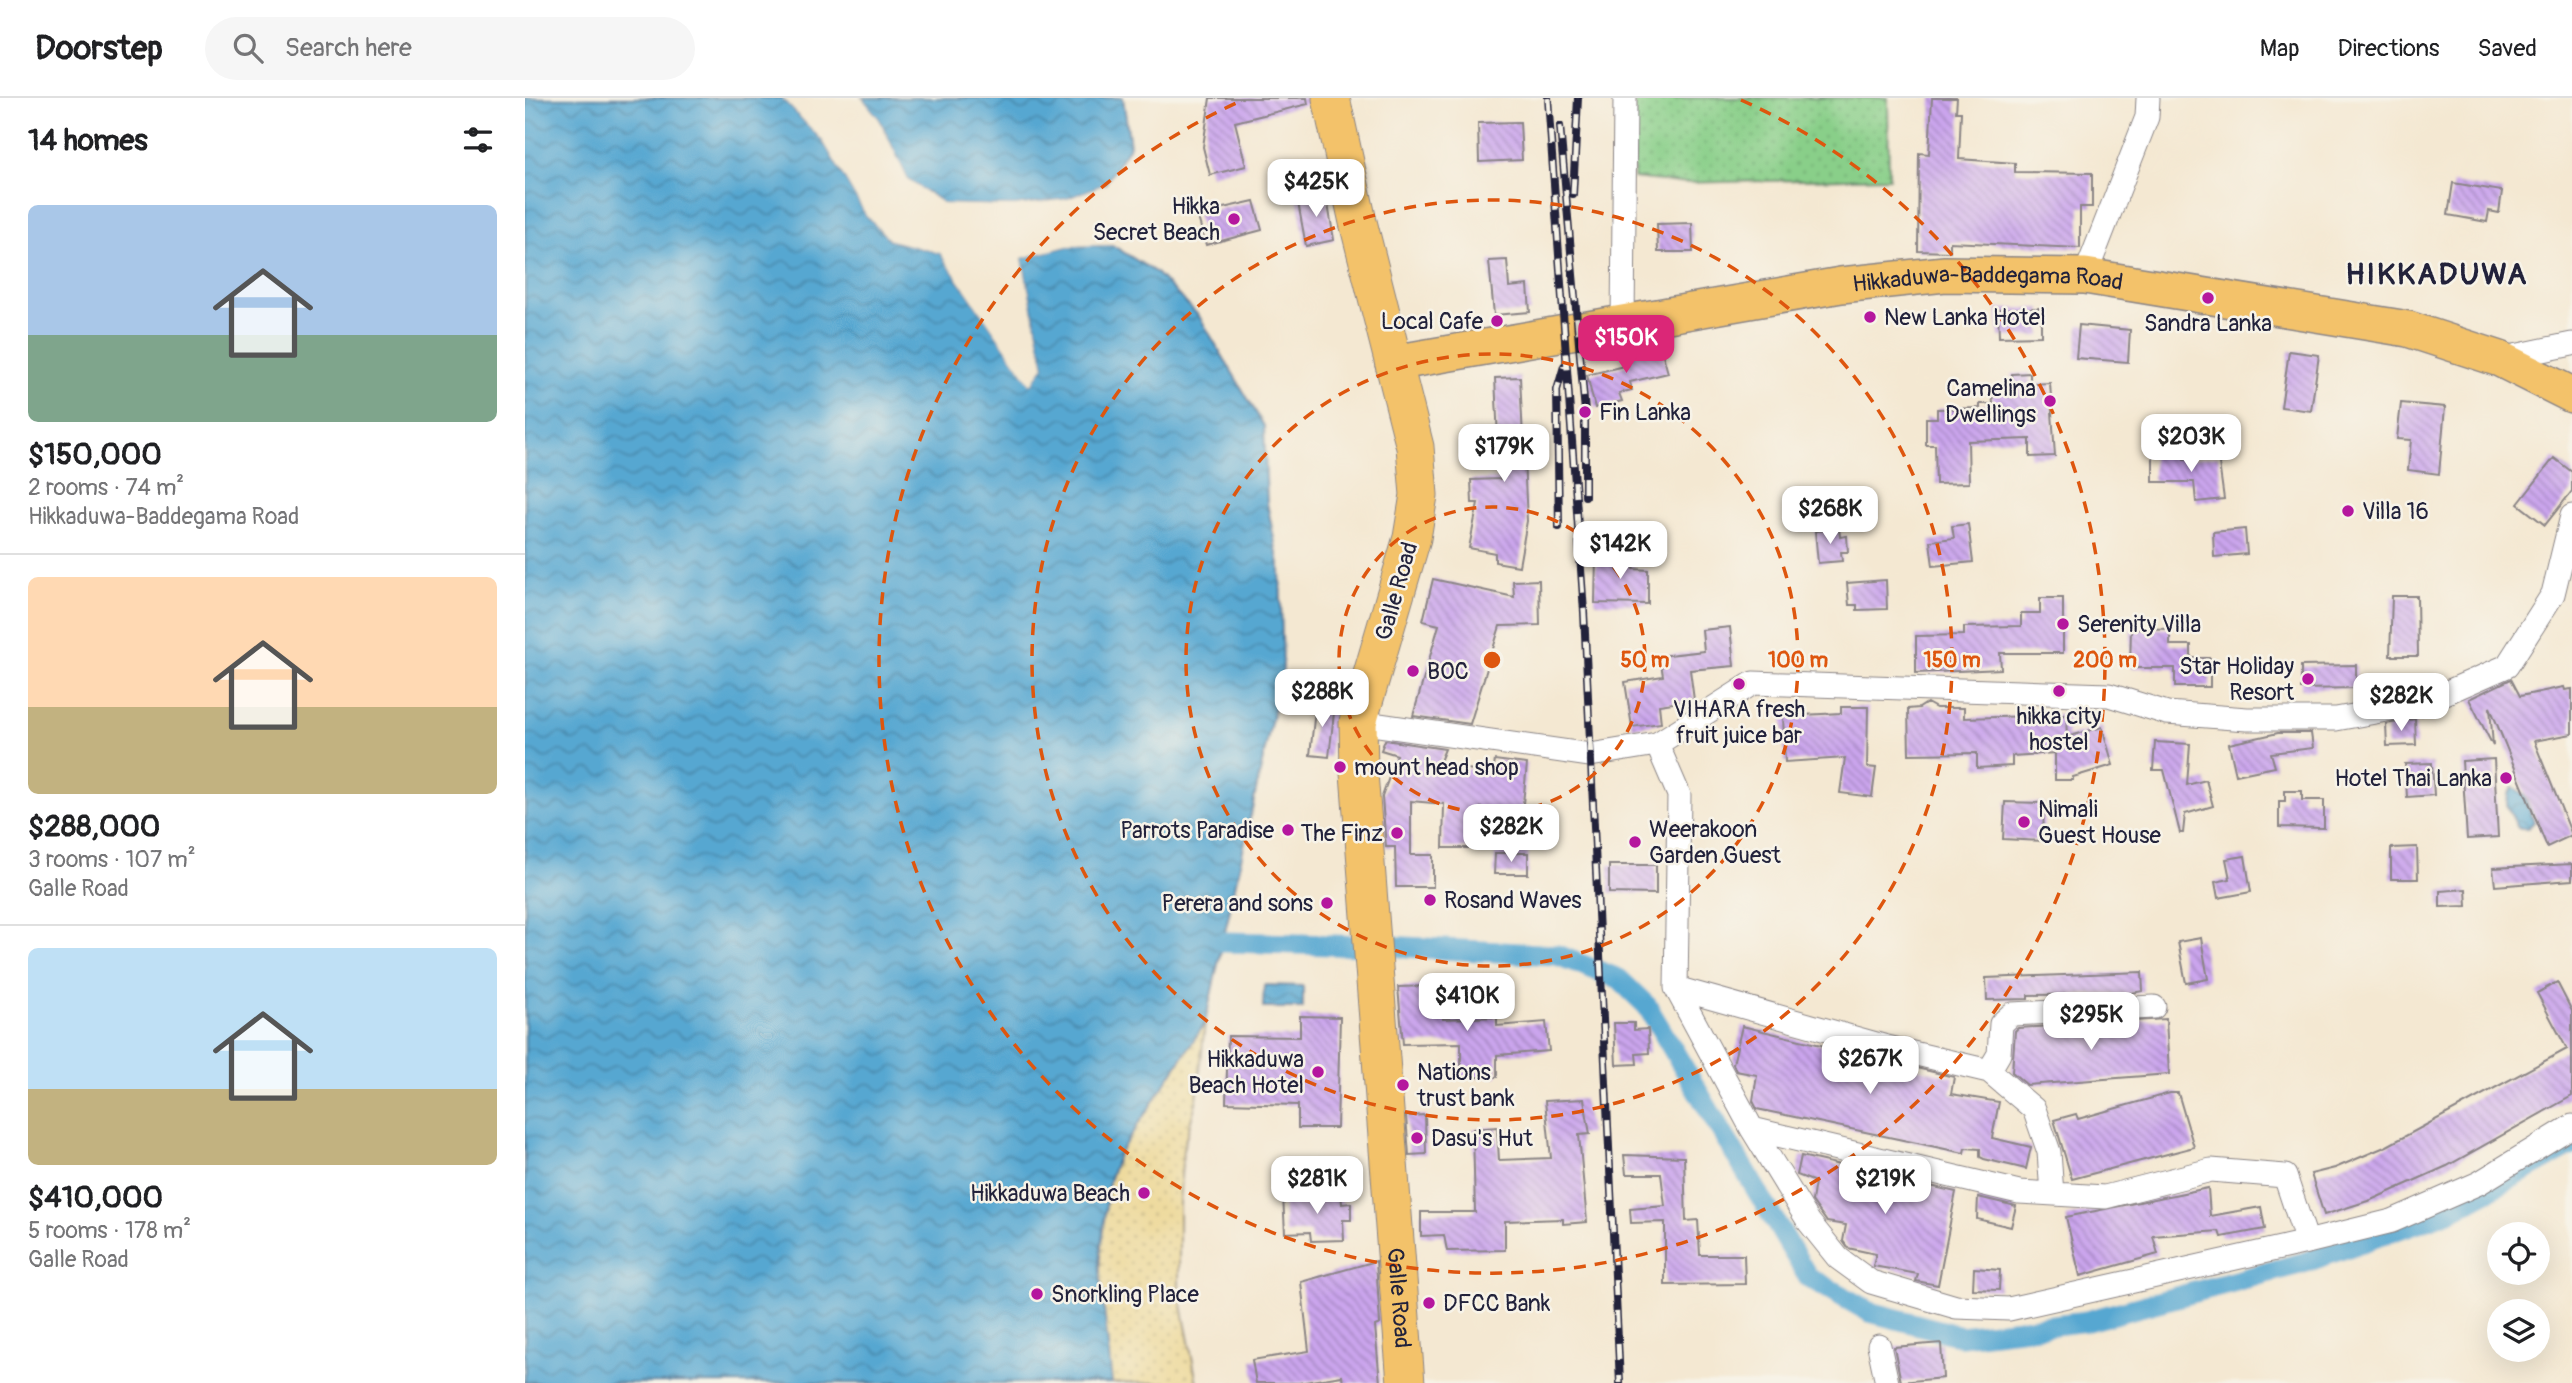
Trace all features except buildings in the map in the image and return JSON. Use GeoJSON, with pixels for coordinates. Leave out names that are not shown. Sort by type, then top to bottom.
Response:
{"type":"FeatureCollection","features":[{"type":"Feature","properties":{"kind":"highway","name":"Galle Road"},"geometry":{"type":"LineString","coordinates":[[1331,98],[1415,447],[1419,495],[1412,538],[1358,722],[1359,774],[1406,1383]]}},
{"type":"Feature","properties":{"kind":"main road","name":"Hikkaduwa-Baddegama Road"},"geometry":{"type":"LineString","coordinates":[[1394,363],[1841,285],[1945,274],[2085,276],[2407,329],[2500,359],[2572,395]]}},
{"type":"Feature","properties":{"kind":"street"},"geometry":{"type":"LineString","coordinates":[[1623,325],[1625,98]]}},
{"type":"Feature","properties":{"kind":"street"},"geometry":{"type":"LineString","coordinates":[[2085,276],[2147,117],[2148,98]]}},
{"type":"Feature","properties":{"kind":"street"},"geometry":{"type":"LineString","coordinates":[[2500,359],[2572,344]]}},
{"type":"Feature","properties":{"kind":"street"},"geometry":{"type":"LineString","coordinates":[[1358,722],[1590,755],[1657,744],[1753,683],[2109,695],[2167,713],[2247,719],[2336,719],[2420,704],[2507,666],[2553,594],[2572,516]]}},
{"type":"Feature","properties":{"kind":"street"},"geometry":{"type":"LineString","coordinates":[[1657,744],[1679,795],[1676,988],[1752,1129],[1809,1222],[1838,1258],[1871,1282],[1956,1307],[2009,1309],[2392,1221],[2479,1183],[2572,1126]]}},
{"type":"Feature","properties":{"kind":"street"},"geometry":{"type":"LineString","coordinates":[[1676,988],[1887,1047],[1989,1071],[2034,1108],[2049,1152],[2052,1194]]}},
{"type":"Feature","properties":{"kind":"street"},"geometry":{"type":"LineString","coordinates":[[1989,1071],[1999,1054],[2001,1024],[2012,1014],[2154,1007]]}},
{"type":"Feature","properties":{"kind":"street"},"geometry":{"type":"LineString","coordinates":[[1752,1129],[2018,1192],[2105,1197],[2211,1170],[2285,1176],[2307,1242]]}},
{"type":"Feature","properties":{"kind":"street"},"geometry":{"type":"LineString","coordinates":[[1879,1346],[1887,1383]]}},
{"type":"Feature","properties":{"kind":"green space"},"geometry":{"type":"Polygon","coordinates":[[[1635,98],[1888,98],[1889,178],[1680,183],[1634,178],[1635,98]]]}},
{"type":"Feature","properties":{"kind":"sand","name":"Hikkaduwa Beach"},"geometry":{"type":"Polygon","coordinates":[[[1205,1023],[1197,1099],[1183,1149],[1179,1204],[1179,1290],[1197,1383],[1112,1383],[1100,1300],[1101,1238],[1110,1181],[1117,1157],[1134,1124],[1205,1023]]]}},
{"type":"Feature","properties":{"kind":"water"},"geometry":{"type":"Polygon","coordinates":[[[525,98],[782,98],[823,141],[866,215],[890,240],[940,253],[1031,384],[1044,366],[1022,258],[1068,246],[1112,245],[1155,272],[1199,316],[1264,426],[1267,503],[1280,569],[1283,668],[1205,1023],[1118,1155],[1109,1181],[1099,1262],[1112,1383],[525,1383],[525,98]]]}},
{"type":"Feature","properties":{"kind":"water"},"geometry":{"type":"Polygon","coordinates":[[[862,98],[1123,98],[1130,145],[1105,184],[1067,199],[1014,206],[944,204],[908,180],[879,119],[862,98]]]}},
{"type":"Feature","properties":{"kind":"water"},"geometry":{"type":"Polygon","coordinates":[[[2513,787],[2524,795],[2534,822],[2528,828],[2518,828],[2507,806],[2508,794],[2513,787]]]}},
{"type":"Feature","properties":{"kind":"water"},"geometry":{"type":"Polygon","coordinates":[[[1264,985],[1303,986],[1303,1008],[1263,1008],[1264,985]]]}},
{"type":"Feature","properties":{"kind":"pier"},"geometry":{"type":"Polygon","coordinates":[[[782,98],[787,98],[826,139],[869,213],[892,237],[943,250],[1031,379],[1040,366],[1019,256],[1067,242],[1112,241],[1112,245],[1068,246],[1022,258],[1044,366],[1031,385],[940,253],[890,240],[866,215],[823,141],[782,98]]]}},
{"type":"Feature","properties":{"kind":"pier"},"geometry":{"type":"Polygon","coordinates":[[[859,98],[862,98],[879,119],[908,180],[944,204],[1014,206],[1067,199],[1105,184],[1105,188],[1067,202],[1014,209],[943,207],[905,183],[876,121],[859,98]]]}},
{"type":"Feature","properties":{"kind":"waterway"},"geometry":{"type":"LineString","coordinates":[[1225,942],[1557,955],[1619,979],[1647,1006],[1808,1277],[1870,1312],[1961,1336],[2087,1321],[2303,1263],[2452,1210],[2572,1145]]}},
{"type":"Feature","properties":{"kind":"railway"},"geometry":{"type":"LineString","coordinates":[[1548,98],[1584,612],[1620,1383]]}},
{"type":"Feature","properties":{"kind":"railway"},"geometry":{"type":"LineString","coordinates":[[1573,194],[1578,98]]}},
{"type":"Feature","properties":{"kind":"railway"},"geometry":{"type":"LineString","coordinates":[[1560,126],[1585,412],[1585,496]]}},
{"type":"Feature","properties":{"kind":"railway"},"geometry":{"type":"LineString","coordinates":[[1559,527],[1557,390],[1564,366]]}},
{"type":"Feature","properties":{"kind":"place","name":"Hikka Secret Beach"},"geometry":{"type":"Point","coordinates":[1234,219]}},
{"type":"Feature","properties":{"kind":"place","name":"Sandra Lanka"},"geometry":{"type":"Point","coordinates":[2208,298]}},
{"type":"Feature","properties":{"kind":"place","name":"New Lanka Hotel"},"geometry":{"type":"Point","coordinates":[1870,317]}},
{"type":"Feature","properties":{"kind":"place","name":"Local Cafe"},"geometry":{"type":"Point","coordinates":[1497,321]}},
{"type":"Feature","properties":{"kind":"place","name":"Camelina Dwellings"},"geometry":{"type":"Point","coordinates":[2050,401]}},
{"type":"Feature","properties":{"kind":"place","name":"Fin Lanka"},"geometry":{"type":"Point","coordinates":[1585,412]}},
{"type":"Feature","properties":{"kind":"place","name":"Villa 16"},"geometry":{"type":"Point","coordinates":[2348,511]}},
{"type":"Feature","properties":{"kind":"place","name":"Serenity Villa"},"geometry":{"type":"Point","coordinates":[2063,624]}},
{"type":"Feature","properties":{"kind":"place","name":"BOC"},"geometry":{"type":"Point","coordinates":[1413,671]}},
{"type":"Feature","properties":{"kind":"place","name":"Star Holiday Resort"},"geometry":{"type":"Point","coordinates":[2308,679]}},
{"type":"Feature","properties":{"kind":"place","name":"VIHARA fresh fruit juice bar"},"geometry":{"type":"Point","coordinates":[1739,684]}},
{"type":"Feature","properties":{"kind":"place","name":"hikka city hostel"},"geometry":{"type":"Point","coordinates":[2059,691]}},
{"type":"Feature","properties":{"kind":"place","name":"mount head shop"},"geometry":{"type":"Point","coordinates":[1340,767]}},
{"type":"Feature","properties":{"kind":"place","name":"Hotel Thai Lanka"},"geometry":{"type":"Point","coordinates":[2506,778]}},
{"type":"Feature","properties":{"kind":"place","name":"Nimali Guest House"},"geometry":{"type":"Point","coordinates":[2024,822]}},
{"type":"Feature","properties":{"kind":"place","name":"Parrots Paradise"},"geometry":{"type":"Point","coordinates":[1288,830]}},
{"type":"Feature","properties":{"kind":"place","name":"The Finz"},"geometry":{"type":"Point","coordinates":[1397,833]}},
{"type":"Feature","properties":{"kind":"place","name":"Weerakoon Garden Guest"},"geometry":{"type":"Point","coordinates":[1635,842]}},
{"type":"Feature","properties":{"kind":"place","name":"Rosand Waves"},"geometry":{"type":"Point","coordinates":[1430,900]}},
{"type":"Feature","properties":{"kind":"place","name":"Perera and sons"},"geometry":{"type":"Point","coordinates":[1327,903]}},
{"type":"Feature","properties":{"kind":"place","name":"Hikkaduwa Beach Hotel"},"geometry":{"type":"Point","coordinates":[1318,1072]}},
{"type":"Feature","properties":{"kind":"place","name":"Nations trust bank"},"geometry":{"type":"Point","coordinates":[1403,1085]}},
{"type":"Feature","properties":{"kind":"place","name":"Dasu's Hut"},"geometry":{"type":"Point","coordinates":[1417,1138]}},
{"type":"Feature","properties":{"kind":"place","name":"Hikkaduwa Beach"},"geometry":{"type":"Point","coordinates":[1144,1193]}},
{"type":"Feature","properties":{"kind":"place","name":"Snorkling Place"},"geometry":{"type":"Point","coordinates":[1037,1294]}},
{"type":"Feature","properties":{"kind":"place","name":"DFCC Bank"},"geometry":{"type":"Point","coordinates":[1429,1303]}},
{"type":"Feature","properties":{"kind":"district","name":"HIKKADUWA"},"geometry":{"type":"Point","coordinates":[2437,274]}}]}
